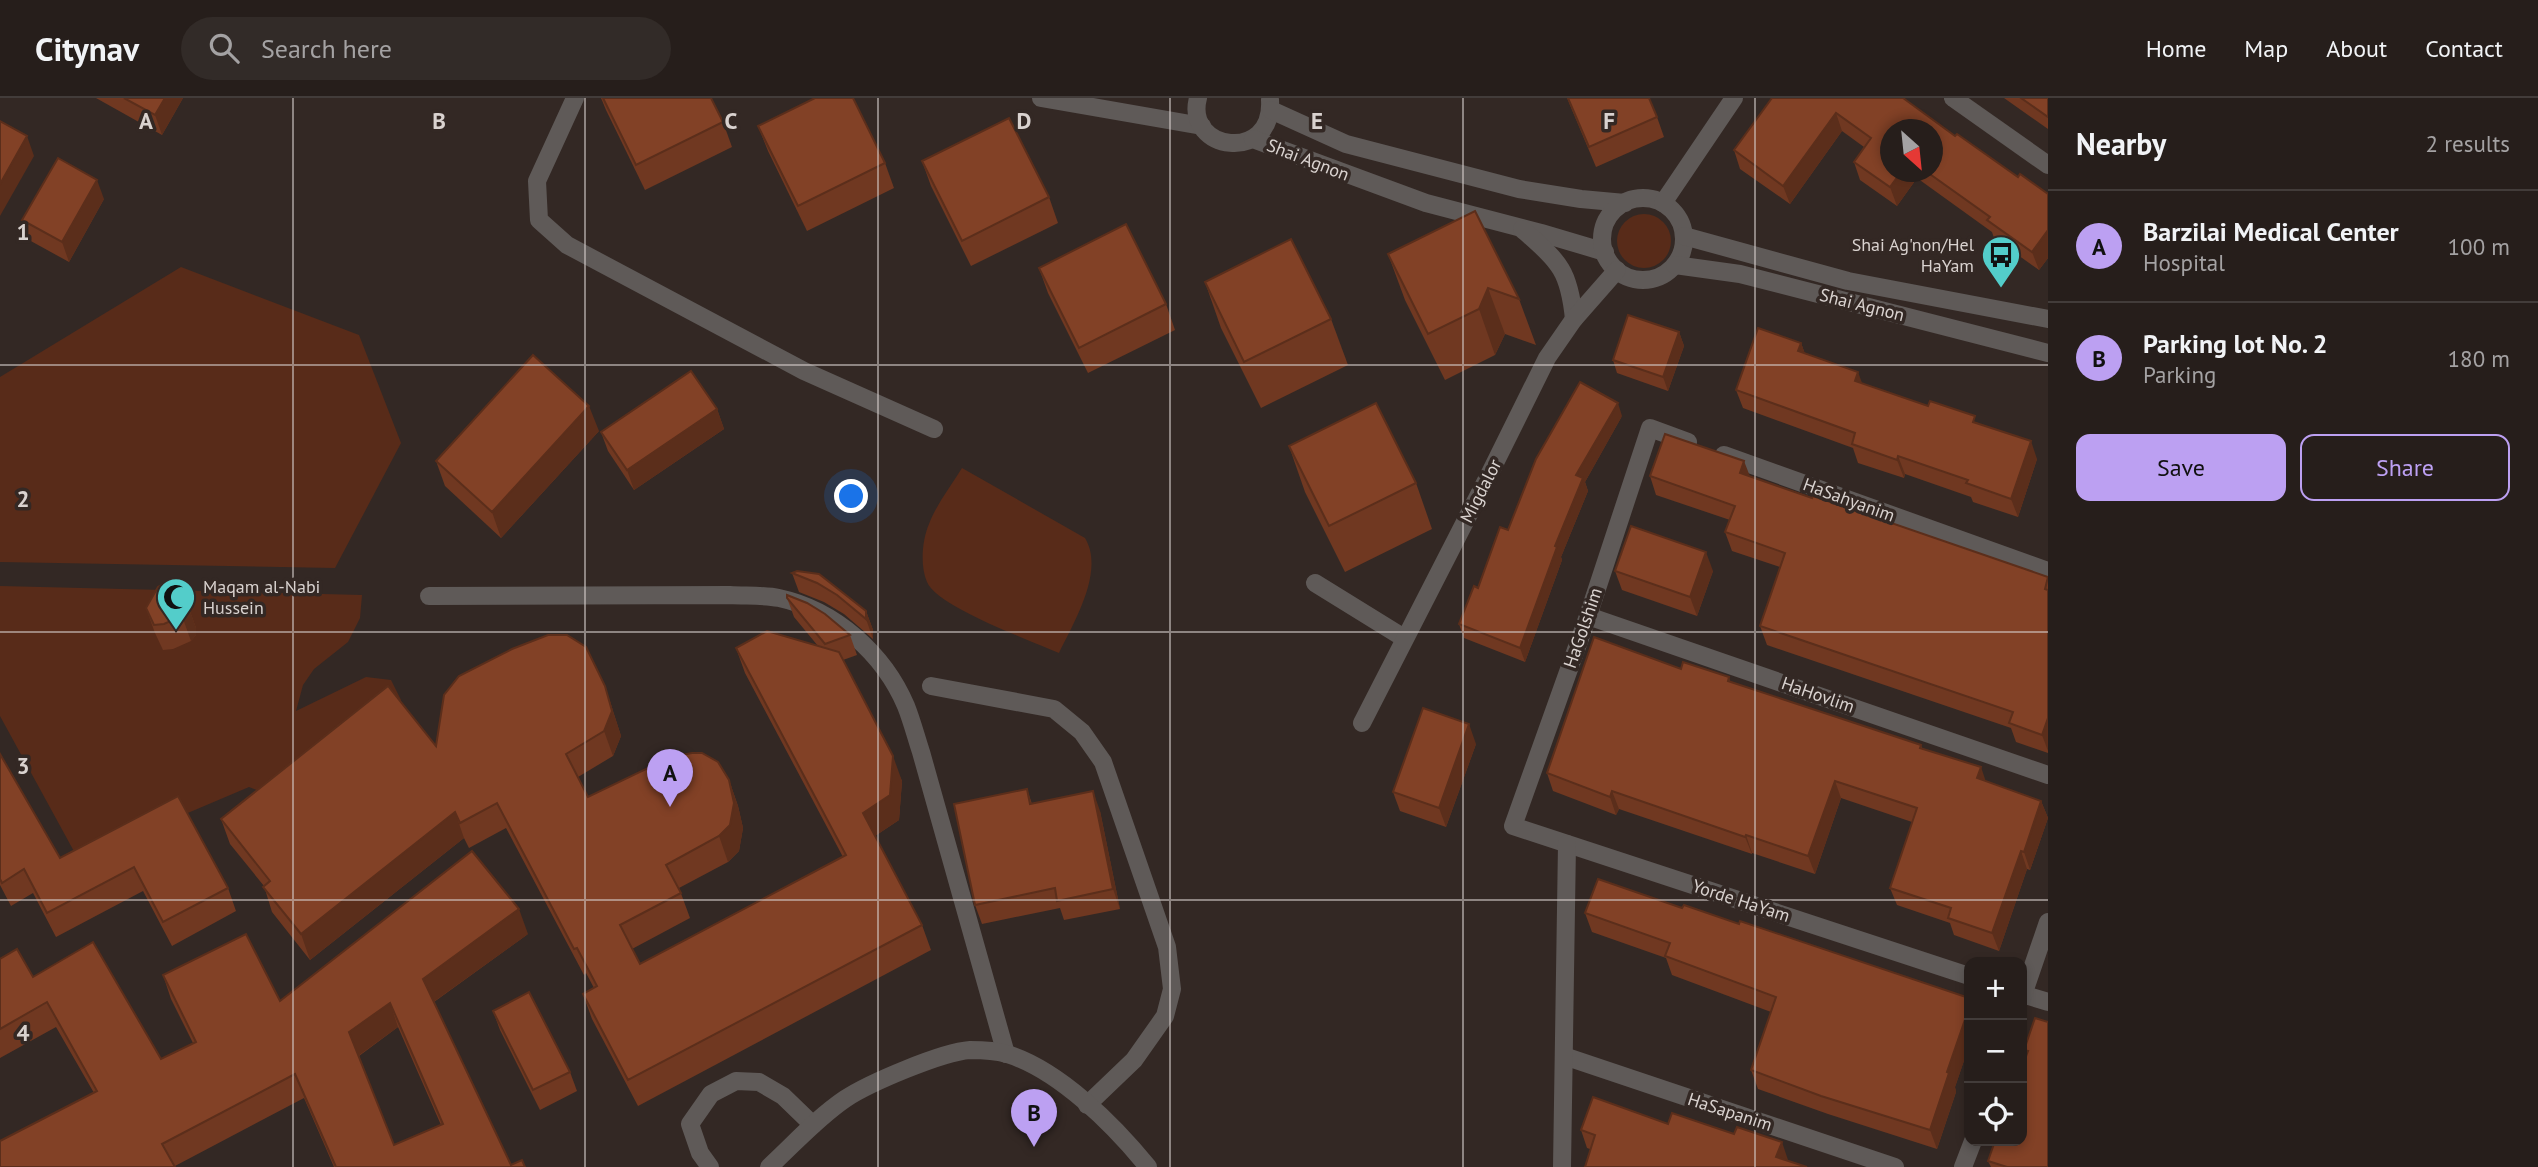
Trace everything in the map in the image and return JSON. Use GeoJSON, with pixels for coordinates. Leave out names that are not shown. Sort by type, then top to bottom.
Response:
{"type":"FeatureCollection","features":[{"type":"Feature","properties":{"kind":"street"},"geometry":{"type":"LineString","coordinates":[[575,98],[537,181],[539,220],[567,245],[804,371],[934,429]]}},
{"type":"Feature","properties":{"kind":"street"},"geometry":{"type":"LineString","coordinates":[[1041,98],[1202,126]]}},
{"type":"Feature","properties":{"kind":"street"},"geometry":{"type":"LineString","coordinates":[[1198,98],[1197,115],[1202,126],[1219,142],[1242,143],[1253,139],[1268,121],[1270,104]]}},
{"type":"Feature","properties":{"kind":"street"},"geometry":{"type":"LineString","coordinates":[[1663,203],[1734,98]]}},
{"type":"Feature","properties":{"kind":"street"},"geometry":{"type":"LineString","coordinates":[[1953,98],[2048,165]]}},
{"type":"Feature","properties":{"kind":"street","name":"Shai Agnon"},"geometry":{"type":"LineString","coordinates":[[1270,104],[1346,144],[1519,189],[1581,199],[1625,202]]}},
{"type":"Feature","properties":{"kind":"street","name":"Shai Agnon"},"geometry":{"type":"LineString","coordinates":[[1253,139],[1426,204],[1605,252]]}},
{"type":"Feature","properties":{"kind":"street"},"geometry":{"type":"LineString","coordinates":[[1637,198],[1663,203],[1674,212],[1681,223],[1684,247],[1675,265],[1665,274],[1653,279],[1628,277],[1617,270],[1605,252],[1604,229],[1615,209],[1625,202],[1637,198]]}},
{"type":"Feature","properties":{"kind":"street"},"geometry":{"type":"LineString","coordinates":[[1519,227],[1544,248],[1566,275],[1571,288],[1574,319]]}},
{"type":"Feature","properties":{"kind":"street","name":"Shai Agnon"},"geometry":{"type":"LineString","coordinates":[[1684,236],[1849,281],[2048,319]]}},
{"type":"Feature","properties":{"kind":"street","name":"Shai Agnon"},"geometry":{"type":"LineString","coordinates":[[1675,265],[1740,274],[2048,353]]}},
{"type":"Feature","properties":{"kind":"street","name":"Migdalor"},"geometry":{"type":"LineString","coordinates":[[1362,723],[1546,358],[1574,319],[1617,270]]}},
{"type":"Feature","properties":{"kind":"street","name":"HaSahyanim"},"geometry":{"type":"LineString","coordinates":[[1650,428],[2048,571]]}},
{"type":"Feature","properties":{"kind":"street","name":"HaGolshim"},"geometry":{"type":"LineString","coordinates":[[1513,826],[1588,616],[1650,428]]}},
{"type":"Feature","properties":{"kind":"street"},"geometry":{"type":"LineString","coordinates":[[1315,583],[1404,638]]}},
{"type":"Feature","properties":{"kind":"street"},"geometry":{"type":"LineString","coordinates":[[429,596],[778,598],[819,611],[849,631],[889,675],[906,706],[1006,1054]]}},
{"type":"Feature","properties":{"kind":"street","name":"HaHovlim"},"geometry":{"type":"LineString","coordinates":[[1588,616],[2048,775]]}},
{"type":"Feature","properties":{"kind":"street"},"geometry":{"type":"LineString","coordinates":[[931,685],[1054,709],[1082,732],[1103,762],[1167,947],[1172,989],[1165,1016],[1134,1060],[1087,1105]]}},
{"type":"Feature","properties":{"kind":"street","name":"Yorde HaYam"},"geometry":{"type":"LineString","coordinates":[[1513,826],[1964,974]]}},
{"type":"Feature","properties":{"kind":"street"},"geometry":{"type":"LineString","coordinates":[[1562,1167],[1567,844]]}},
{"type":"Feature","properties":{"kind":"street"},"geometry":{"type":"LineString","coordinates":[[2027,981],[2048,922]]}},
{"type":"Feature","properties":{"kind":"street"},"geometry":{"type":"LineString","coordinates":[[2027,996],[2048,1002]]}},
{"type":"Feature","properties":{"kind":"street"},"geometry":{"type":"LineString","coordinates":[[769,1167],[813,1125],[847,1098],[937,1059],[969,1050],[1006,1054],[1044,1070],[1119,1131],[1148,1167]]}},
{"type":"Feature","properties":{"kind":"street","name":"HaSapanim"},"geometry":{"type":"LineString","coordinates":[[1564,1056],[1895,1167]]}},
{"type":"Feature","properties":{"kind":"street"},"geometry":{"type":"LineString","coordinates":[[710,1167],[700,1153],[690,1124],[711,1094],[736,1081],[759,1082],[783,1096],[813,1125]]}},
{"type":"Feature","properties":{"kind":"street"},"geometry":{"type":"LineString","coordinates":[[1964,1167],[1971,1146]]}},
{"type":"Feature","properties":{"kind":"shaded area"},"geometry":{"type":"Polygon","coordinates":[[[1644,214],[1663,222],[1671,241],[1663,260],[1644,268],[1625,260],[1617,241],[1625,222],[1644,214]]]}},
{"type":"Feature","properties":{"kind":"shaded area"},"geometry":{"type":"Polygon","coordinates":[[[181,267],[359,335],[401,443],[335,568],[0,562],[0,377],[181,267]]]}},
{"type":"Feature","properties":{"kind":"shaded area"},"geometry":{"type":"Polygon","coordinates":[[[962,468],[1085,538],[1090,551],[1090,581],[1079,612],[1059,653],[966,612],[934,592],[927,582],[923,545],[927,530],[962,468]]]}},
{"type":"Feature","properties":{"kind":"shaded area"},"geometry":{"type":"Polygon","coordinates":[[[0,586],[362,595],[360,618],[348,642],[314,669],[303,685],[296,711],[366,677],[391,680],[401,700],[275,797],[249,787],[176,818],[76,855],[0,716],[0,586]]]}},
{"type":"Feature","properties":{"kind":"building"},"geometry":{"type":"Polygon","coordinates":[[[124,98],[165,98],[155,115],[124,98]]]}},
{"type":"Feature","properties":{"kind":"building"},"geometry":{"type":"Polygon","coordinates":[[[603,98],[711,98],[723,122],[636,165],[603,98]]]}},
{"type":"Feature","properties":{"kind":"building"},"geometry":{"type":"Polygon","coordinates":[[[815,98],[853,98],[885,163],[798,206],[758,126],[815,98]]]}},
{"type":"Feature","properties":{"kind":"building"},"geometry":{"type":"Polygon","coordinates":[[[1568,98],[1649,98],[1657,117],[1589,147],[1568,98]]]}},
{"type":"Feature","properties":{"kind":"building"},"geometry":{"type":"Polygon","coordinates":[[[1772,98],[1903,98],[1932,119],[1880,119],[1880,180],[1854,162],[1871,138],[1836,113],[1783,186],[1734,150],[1772,98]]]}},
{"type":"Feature","properties":{"kind":"building"},"geometry":{"type":"Polygon","coordinates":[[[2021,98],[2048,98],[2048,117],[2021,98]]]}},
{"type":"Feature","properties":{"kind":"building"},"geometry":{"type":"Polygon","coordinates":[[[1009,118],[1049,197],[962,241],[922,161],[1009,118]]]}},
{"type":"Feature","properties":{"kind":"building"},"geometry":{"type":"Polygon","coordinates":[[[0,121],[27,136],[0,184],[0,121]]]}},
{"type":"Feature","properties":{"kind":"building"},"geometry":{"type":"Polygon","coordinates":[[[1943,127],[2048,194],[2048,230],[2032,252],[1987,220],[1990,217],[1941,182],[1943,127]]]}},
{"type":"Feature","properties":{"kind":"building"},"geometry":{"type":"Polygon","coordinates":[[[58,158],[97,180],[62,242],[22,220],[58,158]]]}},
{"type":"Feature","properties":{"kind":"building"},"geometry":{"type":"Polygon","coordinates":[[[1475,211],[1519,299],[1488,288],[1479,309],[1428,334],[1388,254],[1475,211]]]}},
{"type":"Feature","properties":{"kind":"building"},"geometry":{"type":"Polygon","coordinates":[[[1126,224],[1166,304],[1079,348],[1039,268],[1126,224]]]}},
{"type":"Feature","properties":{"kind":"building"},"geometry":{"type":"Polygon","coordinates":[[[1291,239],[1331,319],[1244,362],[1205,282],[1291,239]]]}},
{"type":"Feature","properties":{"kind":"building"},"geometry":{"type":"Polygon","coordinates":[[[1628,315],[1679,332],[1663,377],[1613,360],[1628,315]]]}},
{"type":"Feature","properties":{"kind":"building"},"geometry":{"type":"Polygon","coordinates":[[[1758,328],[1801,343],[1798,351],[1858,372],[1855,381],[1928,406],[1930,401],[1975,416],[1973,422],[2031,441],[2011,499],[1966,483],[1968,480],[1898,456],[1897,460],[1852,444],[1855,433],[1736,390],[1758,328]]]}},
{"type":"Feature","properties":{"kind":"building"},"geometry":{"type":"Polygon","coordinates":[[[533,355],[589,406],[492,512],[436,461],[533,355]]]}},
{"type":"Feature","properties":{"kind":"building"},"geometry":{"type":"Polygon","coordinates":[[[691,371],[717,409],[627,470],[601,432],[691,371]]]}},
{"type":"Feature","properties":{"kind":"building"},"geometry":{"type":"Polygon","coordinates":[[[1580,382],[1618,403],[1576,475],[1583,478],[1555,546],[1557,547],[1520,648],[1459,624],[1474,586],[1478,588],[1500,527],[1508,530],[1536,459],[1580,382]]]}},
{"type":"Feature","properties":{"kind":"building"},"geometry":{"type":"Polygon","coordinates":[[[1376,403],[1416,483],[1329,526],[1289,446],[1376,403]]]}},
{"type":"Feature","properties":{"kind":"building"},"geometry":{"type":"Polygon","coordinates":[[[1665,434],[1744,461],[1740,473],[2048,577],[2045,589],[2048,590],[2048,718],[2042,735],[2009,723],[2013,712],[1760,626],[1785,553],[1725,532],[1735,506],[1650,476],[1665,434]]]}},
{"type":"Feature","properties":{"kind":"building"},"geometry":{"type":"Polygon","coordinates":[[[1631,526],[1706,552],[1690,597],[1615,571],[1631,526]]]}},
{"type":"Feature","properties":{"kind":"building"},"geometry":{"type":"Polygon","coordinates":[[[797,571],[819,574],[866,611],[866,619],[837,595],[792,573],[797,571]]]}},
{"type":"Feature","properties":{"kind":"building"},"geometry":{"type":"Polygon","coordinates":[[[167,582],[179,591],[187,603],[187,610],[182,616],[164,624],[154,625],[146,608],[158,587],[167,582]]]}},
{"type":"Feature","properties":{"kind":"building"},"geometry":{"type":"Polygon","coordinates":[[[787,595],[825,614],[850,635],[825,644],[787,595]]]}},
{"type":"Feature","properties":{"kind":"building"},"geometry":{"type":"Polygon","coordinates":[[[767,631],[839,652],[893,756],[890,795],[863,813],[922,925],[628,1080],[583,994],[597,986],[577,948],[574,949],[497,803],[460,823],[455,812],[301,934],[263,887],[270,881],[221,819],[388,686],[436,746],[444,695],[459,676],[512,649],[548,635],[567,635],[586,647],[605,686],[612,711],[604,731],[566,754],[588,797],[671,757],[692,753],[702,753],[718,762],[729,780],[734,803],[730,825],[719,836],[666,865],[681,893],[620,925],[640,964],[846,855],[736,648],[767,631]]]}},
{"type":"Feature","properties":{"kind":"building"},"geometry":{"type":"Polygon","coordinates":[[[1594,637],[1681,669],[1683,662],[1729,677],[1728,681],[1981,767],[1977,778],[2041,801],[1992,933],[1948,918],[1951,908],[1890,888],[1917,808],[1835,781],[1808,856],[1612,791],[1610,797],[1547,773],[1594,637]]]}},
{"type":"Feature","properties":{"kind":"building"},"geometry":{"type":"Polygon","coordinates":[[[1423,708],[1469,724],[1439,808],[1393,792],[1423,708]]]}},
{"type":"Feature","properties":{"kind":"building"},"geometry":{"type":"Polygon","coordinates":[[[0,754],[60,858],[178,796],[228,888],[163,922],[134,867],[47,913],[24,869],[2,883],[0,879],[0,754]]]}},
{"type":"Feature","properties":{"kind":"building"},"geometry":{"type":"Polygon","coordinates":[[[1027,789],[1030,804],[1093,791],[1113,889],[1057,901],[1055,888],[975,905],[954,804],[1027,789]]]}},
{"type":"Feature","properties":{"kind":"building"},"geometry":{"type":"Polygon","coordinates":[[[472,851],[519,909],[423,979],[511,1165],[522,1160],[525,1167],[336,1167],[295,1074],[162,1144],[175,1167],[0,1167],[0,1141],[97,1091],[47,1002],[0,1029],[0,959],[17,949],[33,977],[93,942],[161,1059],[196,1042],[163,975],[246,934],[280,1001],[472,851]],[[390,1003],[349,1032],[394,1145],[443,1124],[390,1003]]]}},
{"type":"Feature","properties":{"kind":"building"},"geometry":{"type":"Polygon","coordinates":[[[1598,879],[1682,908],[1684,905],[1739,924],[1740,921],[1964,996],[1964,1023],[1930,1130],[1821,1096],[1751,1070],[1776,997],[1665,956],[1670,943],[1585,913],[1598,879]]]}},
{"type":"Feature","properties":{"kind":"building"},"geometry":{"type":"Polygon","coordinates":[[[529,992],[570,1072],[533,1090],[493,1011],[529,992]]]}},
{"type":"Feature","properties":{"kind":"building"},"geometry":{"type":"Polygon","coordinates":[[[2035,1018],[2048,1022],[2048,1167],[2007,1167],[1988,1161],[1993,1146],[2027,1146],[2027,1041],[2035,1018]]]}},
{"type":"Feature","properties":{"kind":"building"},"geometry":{"type":"Polygon","coordinates":[[[1593,1097],[1668,1124],[1672,1113],[1734,1134],[1737,1127],[1782,1142],[1776,1157],[1807,1167],[1585,1167],[1595,1135],[1581,1130],[1593,1097]]]}},
{"type":"Feature","properties":{"kind":"place","name":"Shai Ag'non/Hel HaYam"},"geometry":{"type":"Point","coordinates":[2001,289]}},
{"type":"Feature","properties":{"kind":"place","name":"Maqam al-Nabi Hussein"},"geometry":{"type":"Point","coordinates":[176,631]}},
{"type":"Feature","properties":{"kind":"place","name":"Barzilai Medical Center"},"geometry":{"type":"Point","coordinates":[670,807]}},
{"type":"Feature","properties":{"kind":"place","name":"Parking lot No. 2"},"geometry":{"type":"Point","coordinates":[1034,1147]}}]}
